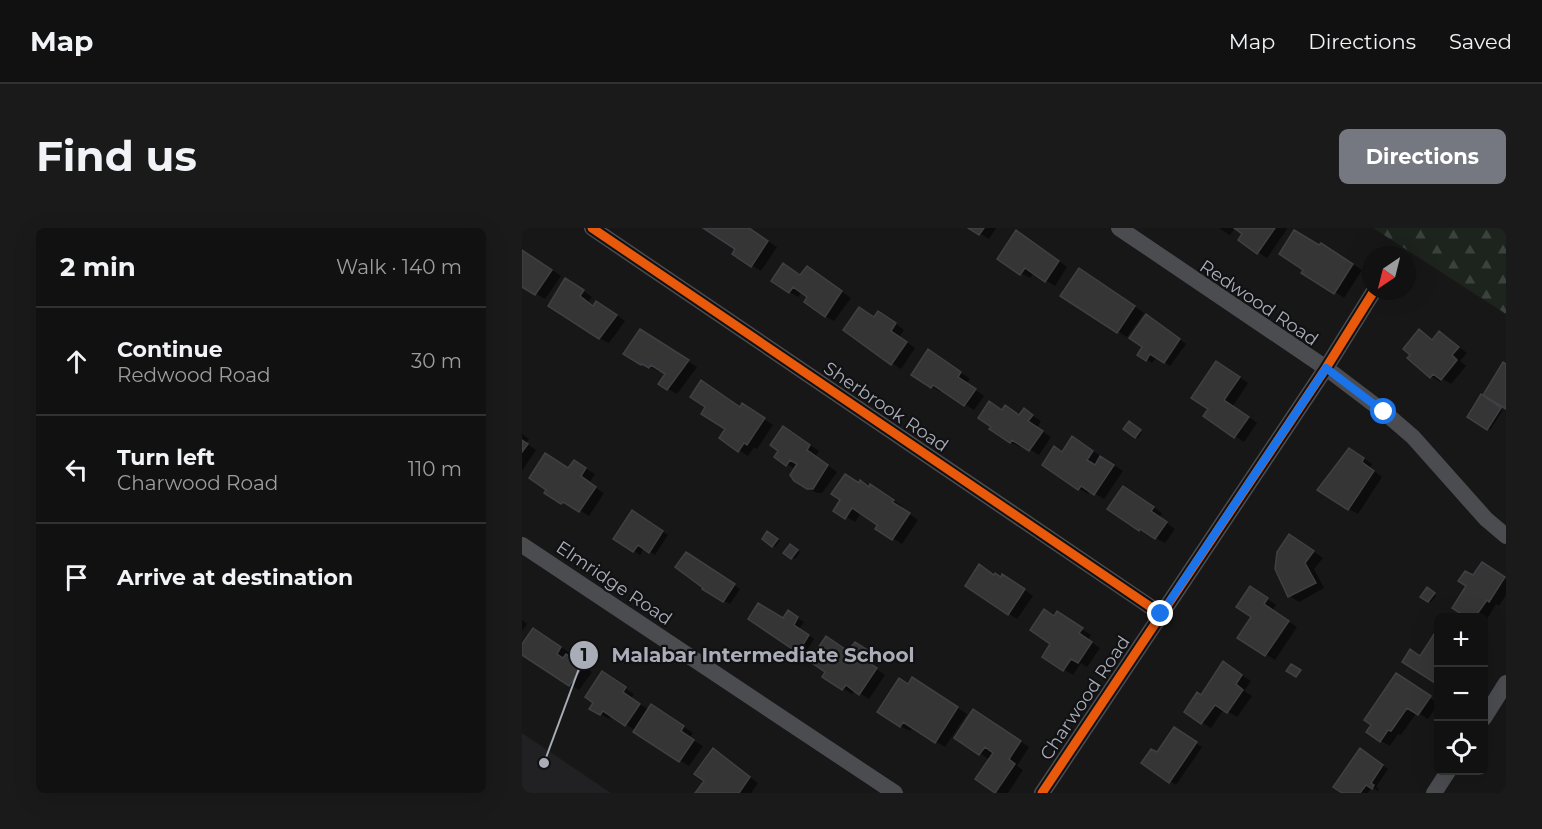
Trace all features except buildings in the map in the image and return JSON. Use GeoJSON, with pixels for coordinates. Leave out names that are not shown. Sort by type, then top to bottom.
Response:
{"type":"FeatureCollection","features":[{"type":"Feature","properties":{"kind":"street","name":"Sherbrook Road"},"geometry":{"type":"LineString","coordinates":[[592,228],[1161,614]]}},
{"type":"Feature","properties":{"kind":"street","name":"Redwood Road"},"geometry":{"type":"LineString","coordinates":[[1119,228],[1368,399],[1413,437],[1486,519],[1506,536]]}},
{"type":"Feature","properties":{"kind":"street","name":"Charwood Road"},"geometry":{"type":"LineString","coordinates":[[1042,793],[1326,368],[1368,300]]}},
{"type":"Feature","properties":{"kind":"street","name":"Elmridge Road"},"geometry":{"type":"LineString","coordinates":[[522,545],[895,793]]}},
{"type":"Feature","properties":{"kind":"street"},"geometry":{"type":"LineString","coordinates":[[1488,712],[1506,683]]}},
{"type":"Feature","properties":{"kind":"street"},"geometry":{"type":"LineString","coordinates":[[1434,793],[1446,775]]}},
{"type":"Feature","properties":{"kind":"shaded area"},"geometry":{"type":"Polygon","coordinates":[[[522,733],[611,793],[522,793],[522,733]]]}},
{"type":"Feature","properties":{"kind":"green space"},"geometry":{"type":"Polygon","coordinates":[[[1373,228],[1506,228],[1506,314],[1416,256],[1416,246],[1401,246],[1373,228]]]}},
{"type":"Feature","properties":{"kind":"cycle path"},"geometry":{"type":"LineString","coordinates":[[592,228],[1161,614]]}},
{"type":"Feature","properties":{"kind":"cycle path"},"geometry":{"type":"LineString","coordinates":[[1042,793],[1326,368],[1368,300]]}},
{"type":"Feature","properties":{"kind":"place","name":"Malabar Intermediate School"},"geometry":{"type":"Point","coordinates":[544,763]}},
{"type":"Feature","properties":{"kind":"route"},"geometry":{"type":"LineString","coordinates":[[1161,614],[1326,368],[1384,412]]}}]}
